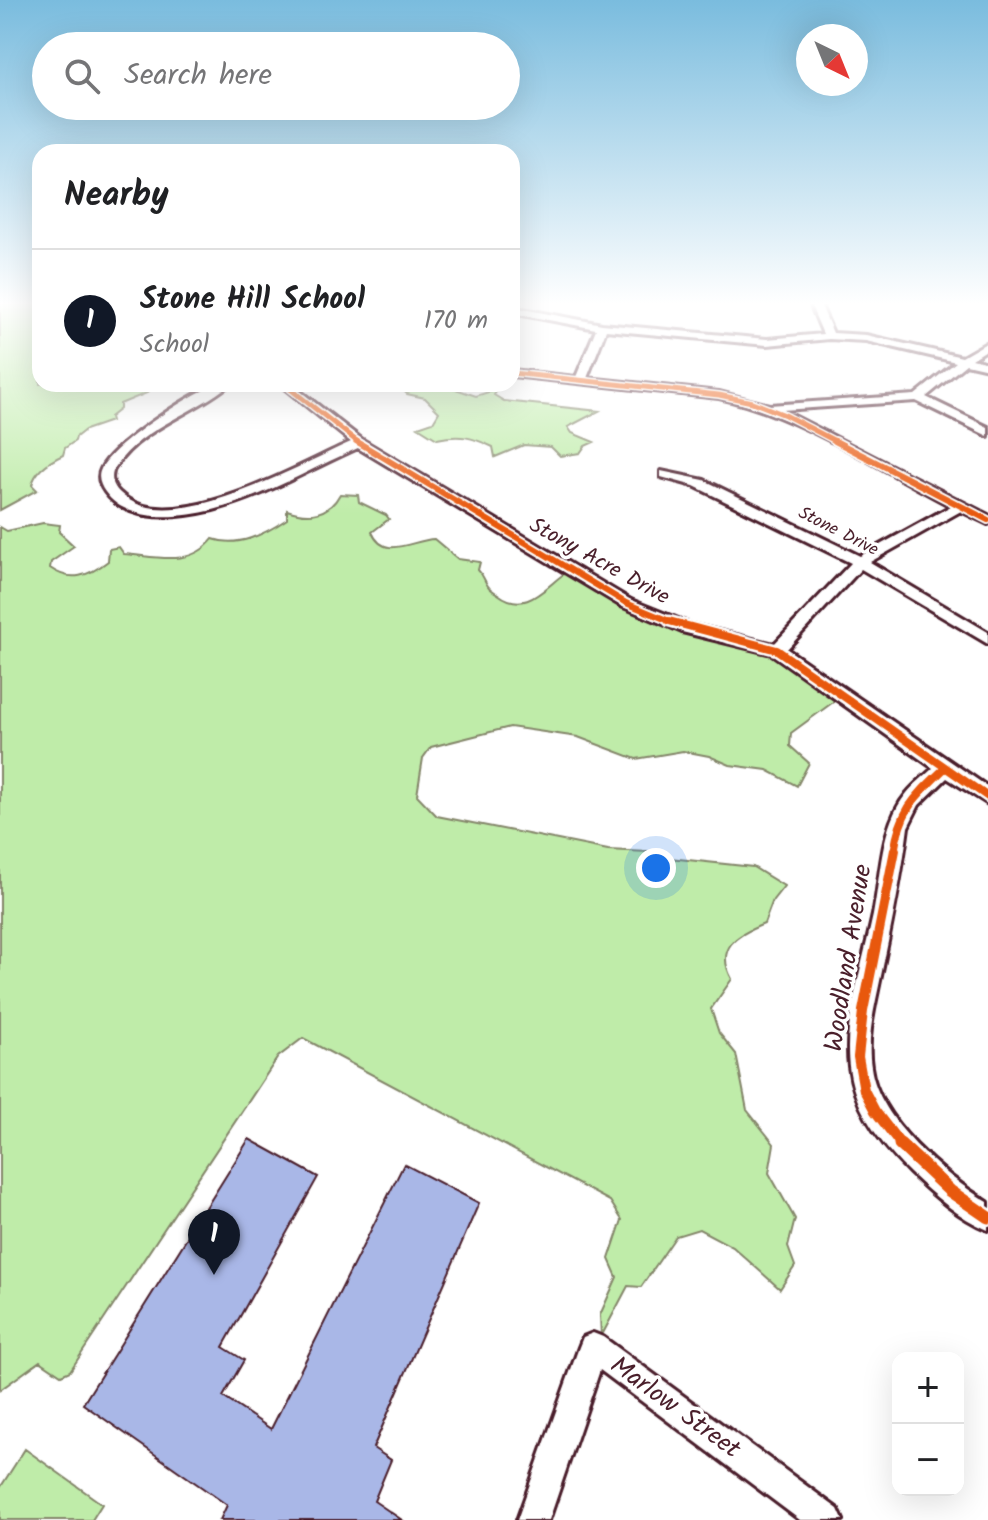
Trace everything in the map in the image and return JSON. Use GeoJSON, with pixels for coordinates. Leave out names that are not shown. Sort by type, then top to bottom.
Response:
{"type":"FeatureCollection","features":[{"type":"Feature","properties":{"kind":"street"},"geometry":{"type":"LineString","coordinates":[[580,381],[584,372]]}},
{"type":"Feature","properties":{"kind":"street"},"geometry":{"type":"LineString","coordinates":[[918,398],[952,372]]}},
{"type":"Feature","properties":{"kind":"street"},"geometry":{"type":"LineString","coordinates":[[520,374],[719,395],[768,407],[988,520]]}},
{"type":"Feature","properties":{"kind":"street"},"geometry":{"type":"LineString","coordinates":[[208,392],[120,452],[106,469],[105,478],[116,498],[126,505],[167,512],[217,506],[359,443]]}},
{"type":"Feature","properties":{"kind":"street","name":"Stony Acre Drive"},"geometry":{"type":"LineString","coordinates":[[294,392],[359,443],[626,603],[687,628],[777,650],[988,797]]}},
{"type":"Feature","properties":{"kind":"street"},"geometry":{"type":"LineString","coordinates":[[768,407],[918,398],[988,432]]}},
{"type":"Feature","properties":{"kind":"street","name":"Stone Drive"},"geometry":{"type":"LineString","coordinates":[[665,474],[699,483],[860,562],[988,639]]}},
{"type":"Feature","properties":{"kind":"street"},"geometry":{"type":"LineString","coordinates":[[777,650],[860,562],[961,506]]}},
{"type":"Feature","properties":{"kind":"street","name":"Woodland Avenue"},"geometry":{"type":"LineString","coordinates":[[945,768],[912,800],[898,827],[859,1030],[859,1069],[871,1105],[909,1154],[934,1180],[988,1217]]}},
{"type":"Feature","properties":{"kind":"street","name":"Marlow Street"},"geometry":{"type":"LineString","coordinates":[[533,1520],[593,1347],[827,1520]]}},
{"type":"Feature","properties":{"kind":"green space"},"geometry":{"type":"Polygon","coordinates":[[[0,372],[32,372],[32,392],[148,392],[120,404],[120,409],[110,417],[111,421],[85,430],[76,437],[65,448],[63,455],[48,463],[36,475],[32,485],[37,490],[0,510],[0,372]]]}},
{"type":"Feature","properties":{"kind":"green space"},"geometry":{"type":"Polygon","coordinates":[[[405,392],[464,392],[476,396],[496,392],[494,395],[504,401],[599,411],[568,427],[572,433],[594,442],[585,446],[580,453],[560,456],[551,447],[524,445],[495,457],[493,447],[459,437],[437,439],[418,427],[433,422],[439,412],[425,398],[405,392]]]}},
{"type":"Feature","properties":{"kind":"green space"},"geometry":{"type":"Polygon","coordinates":[[[340,494],[358,495],[359,502],[386,515],[389,519],[372,532],[377,541],[399,547],[434,539],[458,559],[480,562],[478,570],[489,587],[508,600],[527,600],[568,571],[629,605],[777,651],[840,697],[791,733],[790,746],[809,763],[797,786],[767,770],[730,765],[709,756],[683,751],[636,759],[578,737],[510,727],[431,747],[423,758],[417,795],[437,816],[608,850],[649,852],[660,857],[753,867],[784,886],[773,900],[764,924],[731,944],[726,959],[732,979],[711,1009],[719,1033],[736,1054],[747,1110],[774,1144],[769,1173],[795,1219],[788,1247],[795,1266],[780,1289],[733,1247],[699,1229],[676,1236],[641,1287],[628,1286],[601,1337],[600,1315],[617,1277],[609,1259],[622,1220],[610,1201],[303,1038],[278,1057],[70,1371],[61,1375],[40,1361],[0,1390],[0,527],[7,531],[43,523],[60,525],[59,532],[74,546],[51,562],[50,568],[65,575],[80,576],[108,561],[109,549],[119,547],[124,554],[148,557],[183,557],[204,548],[213,539],[242,541],[270,530],[287,519],[287,510],[303,514],[318,513],[330,506],[340,494]]]}},
{"type":"Feature","properties":{"kind":"green space"},"geometry":{"type":"Polygon","coordinates":[[[25,1449],[102,1504],[92,1520],[0,1520],[0,1488],[25,1449]]]}},
{"type":"Feature","properties":{"kind":"building"},"geometry":{"type":"Polygon","coordinates":[[[249,1139],[318,1177],[223,1347],[244,1360],[223,1397],[271,1429],[404,1164],[479,1203],[373,1448],[391,1460],[374,1501],[402,1520],[220,1520],[227,1505],[83,1404],[249,1139]]]}},
{"type":"Feature","properties":{"kind":"cycle path"},"geometry":{"type":"LineString","coordinates":[[520,374],[719,395],[752,402],[785,415],[988,520]]}},
{"type":"Feature","properties":{"kind":"cycle path"},"geometry":{"type":"LineString","coordinates":[[294,392],[359,443],[626,603],[687,628],[777,650],[988,797]]}},
{"type":"Feature","properties":{"kind":"cycle path"},"geometry":{"type":"LineString","coordinates":[[945,768],[912,800],[898,827],[861,1023],[859,1069],[864,1090],[875,1111],[909,1154],[950,1191],[988,1217]]}},
{"type":"Feature","properties":{"kind":"place","name":"Stone Hill School"},"geometry":{"type":"Point","coordinates":[214,1275]}}]}
